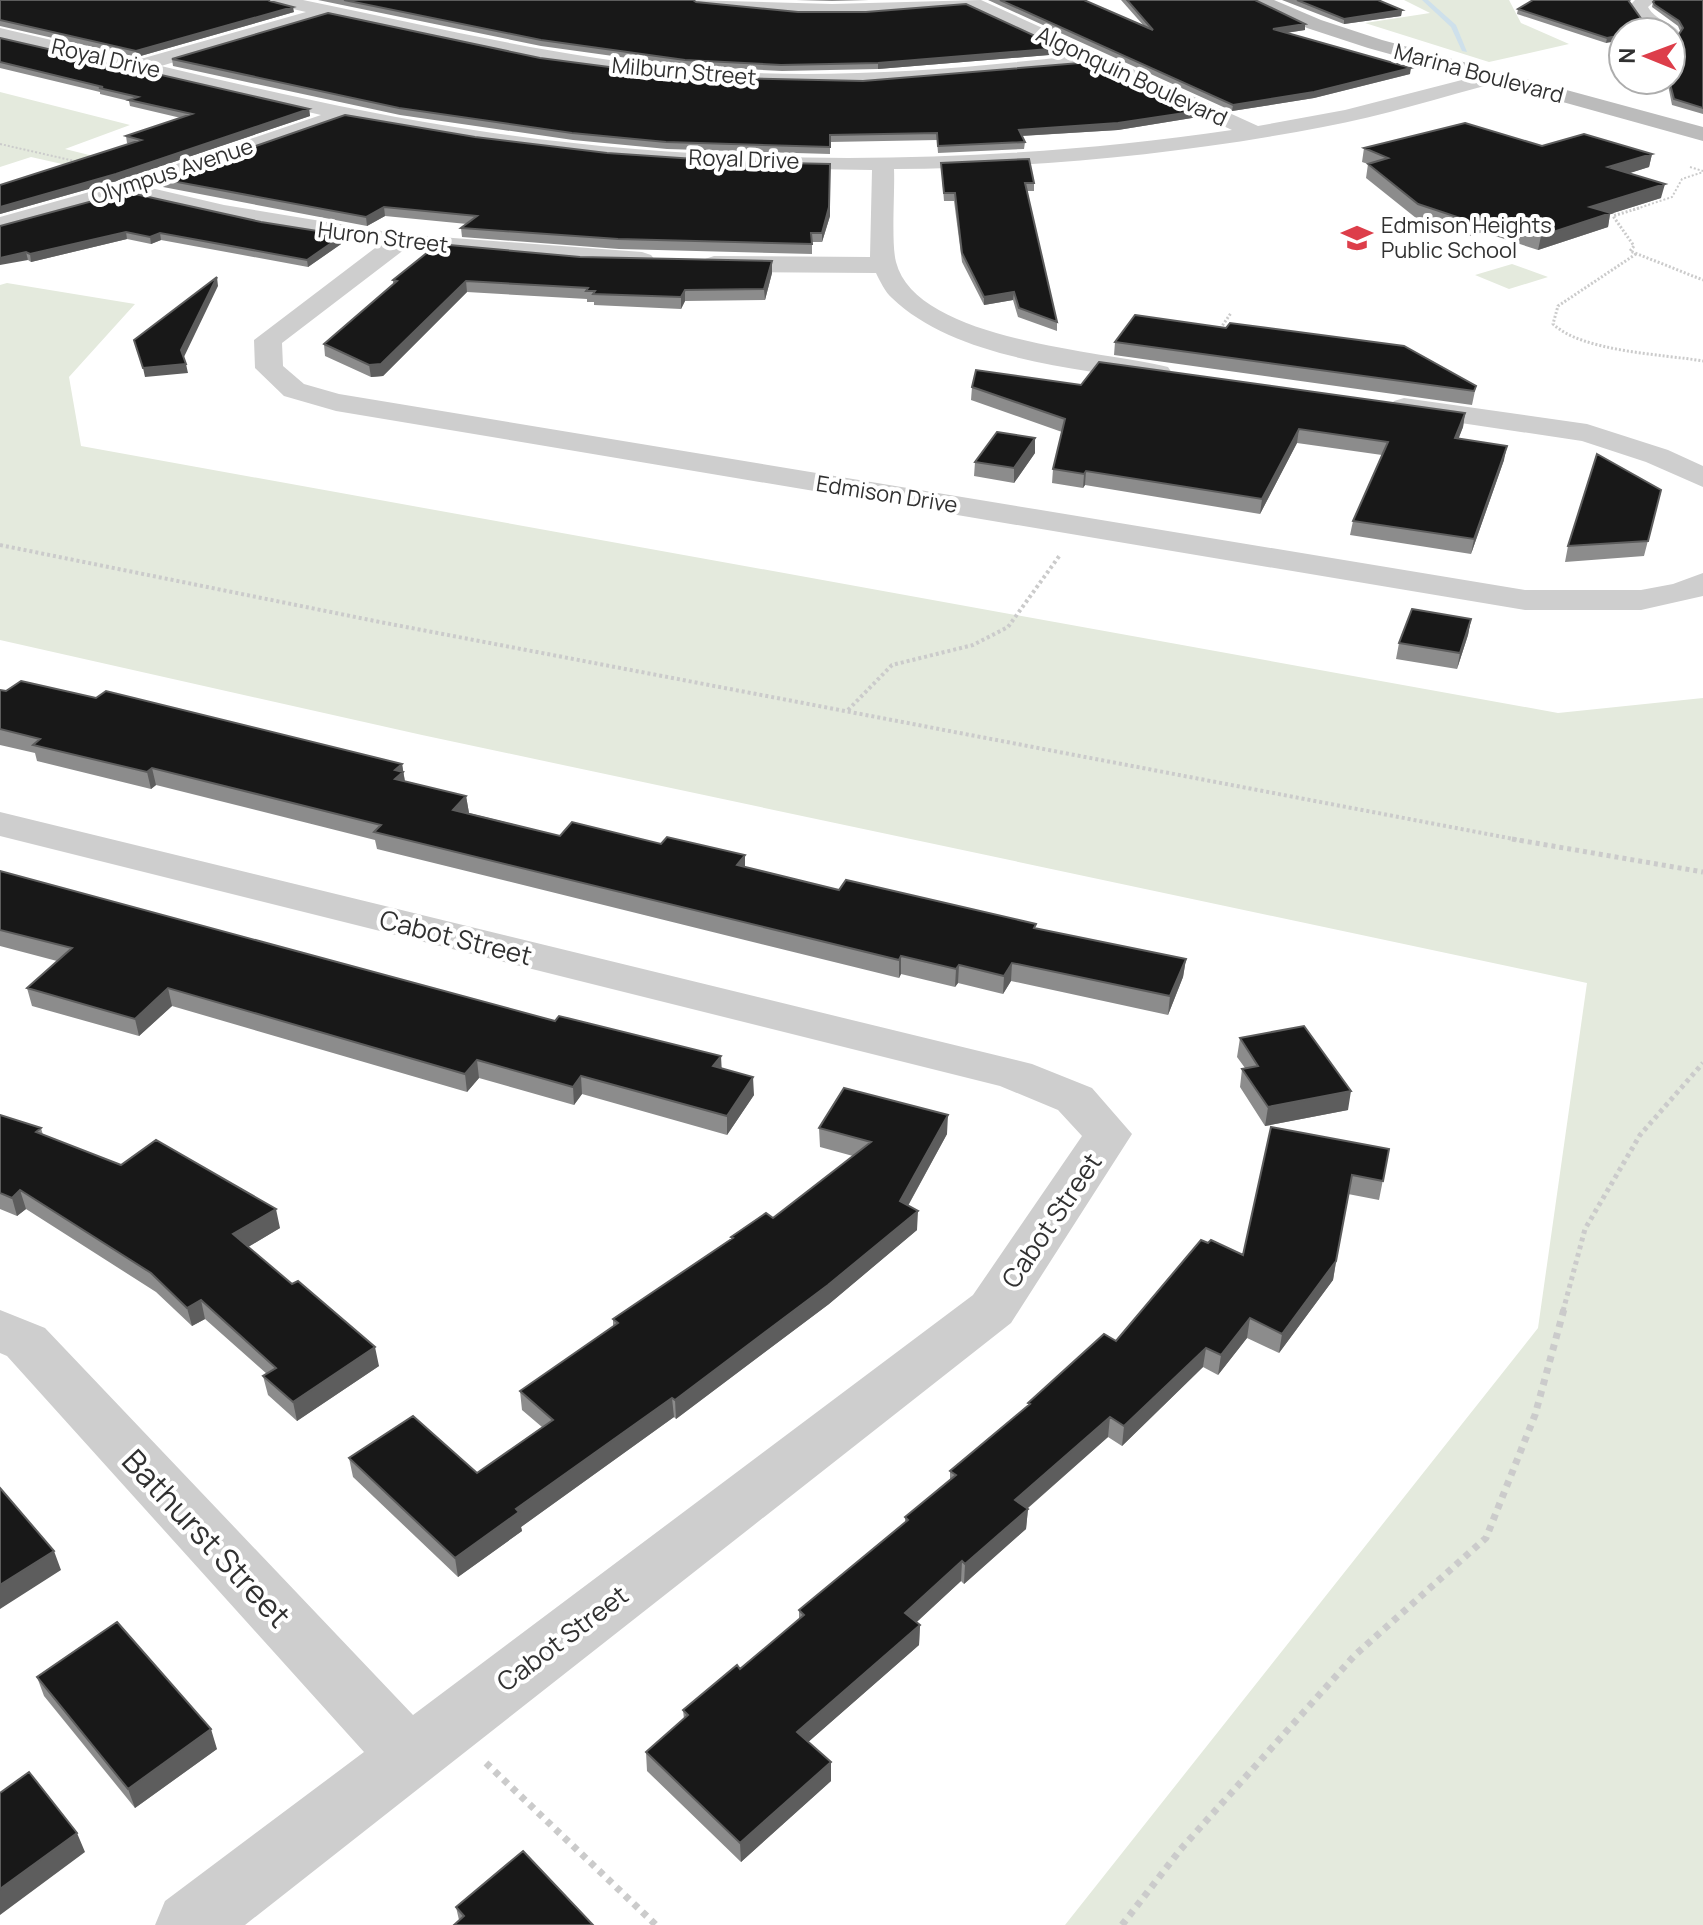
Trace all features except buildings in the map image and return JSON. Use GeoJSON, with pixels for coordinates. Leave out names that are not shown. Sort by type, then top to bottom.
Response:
{"type":"FeatureCollection","features":[{"type":"Feature","properties":{"kind":"street","name":"Milburn Street"},"geometry":{"type":"LineString","coordinates":[[277,0],[615,66],[702,75],[919,77],[965,75],[1096,59]]}},
{"type":"Feature","properties":{"kind":"street"},"geometry":{"type":"LineString","coordinates":[[697,0],[791,11],[846,12],[967,0]]}},
{"type":"Feature","properties":{"kind":"street","name":"Algonquin Boulevard"},"geometry":{"type":"LineString","coordinates":[[967,0],[1254,132]]}},
{"type":"Feature","properties":{"kind":"street","name":"Marina Boulevard"},"geometry":{"type":"LineString","coordinates":[[1259,0],[1314,24],[1375,44],[1703,134]]}},
{"type":"Feature","properties":{"kind":"street"},"geometry":{"type":"LineString","coordinates":[[1644,16],[1638,6],[1647,0]]}},
{"type":"Feature","properties":{"kind":"street"},"geometry":{"type":"LineString","coordinates":[[140,66],[328,11]]}},
{"type":"Feature","properties":{"kind":"street","name":"Royal Drive"},"geometry":{"type":"LineString","coordinates":[[0,34],[344,114],[549,147],[723,159],[883,162],[1139,148],[1325,121],[1493,78]]}},
{"type":"Feature","properties":{"kind":"street","name":"Olympus Avenue"},"geometry":{"type":"LineString","coordinates":[[0,224],[138,185],[344,114]]}},
{"type":"Feature","properties":{"kind":"street"},"geometry":{"type":"LineString","coordinates":[[883,162],[884,265],[899,293],[931,315],[982,339],[1069,360],[1186,376]]}},
{"type":"Feature","properties":{"kind":"street","name":"Huron Street"},"geometry":{"type":"LineString","coordinates":[[138,185],[224,212],[400,241],[680,262],[884,265]]}},
{"type":"Feature","properties":{"kind":"street","name":"Edmison Drive"},"geometry":{"type":"LineString","coordinates":[[400,241],[268,340],[269,368],[294,390],[336,402],[1525,600],[1611,603],[1688,592],[1703,583]]}},
{"type":"Feature","properties":{"kind":"street"},"geometry":{"type":"LineString","coordinates":[[1371,402],[1587,433],[1657,456],[1703,478]]}},
{"type":"Feature","properties":{"kind":"street","name":"Cabot Street"},"geometry":{"type":"LineString","coordinates":[[0,824],[1015,1075],[1075,1099],[1108,1134],[992,1309],[190,1925]]}},
{"type":"Feature","properties":{"kind":"street","name":"Bathurst Street"},"geometry":{"type":"LineString","coordinates":[[0,1330],[26,1342],[428,1740]]}},
{"type":"Feature","properties":{"kind":"path"},"geometry":{"type":"LineString","coordinates":[[0,144],[138,185]]}},
{"type":"Feature","properties":{"kind":"path"},"geometry":{"type":"LineString","coordinates":[[1690,167],[1703,172]]}},
{"type":"Feature","properties":{"kind":"path"},"geometry":{"type":"LineString","coordinates":[[1703,172],[1682,179],[1672,197],[1613,216],[1634,246],[1630,251],[1703,280]]}},
{"type":"Feature","properties":{"kind":"path"},"geometry":{"type":"LineString","coordinates":[[1608,220],[1617,222]]}},
{"type":"Feature","properties":{"kind":"path"},"geometry":{"type":"LineString","coordinates":[[1636,254],[1558,306],[1553,324],[1565,335],[1591,342],[1703,361]]}},
{"type":"Feature","properties":{"kind":"path"},"geometry":{"type":"LineString","coordinates":[[0,545],[380,622],[1470,832],[1703,872]]}},
{"type":"Feature","properties":{"kind":"path"},"geometry":{"type":"LineString","coordinates":[[1122,1925],[1180,1850],[1354,1656],[1486,1538],[1535,1415],[1585,1229],[1640,1135],[1703,1063]]}},
{"type":"Feature","properties":{"kind":"path"},"geometry":{"type":"LineString","coordinates":[[428,1740],[656,1925]]}},
{"type":"Feature","properties":{"kind":"shaded area"},"geometry":{"type":"Polygon","coordinates":[[[1404,0],[1509,0],[1521,23],[1569,44],[1489,62],[1365,23],[1430,13],[1404,0]]]}},
{"type":"Feature","properties":{"kind":"shaded area"},"geometry":{"type":"Polygon","coordinates":[[[0,92],[130,125],[65,149],[150,170],[124,178],[31,157],[0,167],[0,92]]]}},
{"type":"Feature","properties":{"kind":"shaded area"},"geometry":{"type":"Polygon","coordinates":[[[1512,264],[1548,277],[1509,289],[1475,275],[1512,264]]]}},
{"type":"Feature","properties":{"kind":"shaded area"},"geometry":{"type":"Polygon","coordinates":[[[7,283],[135,304],[69,377],[81,446],[1558,713],[1703,698],[1703,1925],[1065,1925],[1538,1328],[1587,983],[422,735],[0,640],[0,285],[7,283]]]}},
{"type":"Feature","properties":{"kind":"waterway"},"geometry":{"type":"LineString","coordinates":[[1425,0],[1454,26],[1465,51]]}},
{"type":"Feature","properties":{"kind":"place","name":"Edmison Heights Public School"},"geometry":{"type":"Point","coordinates":[1357,238]}}]}
